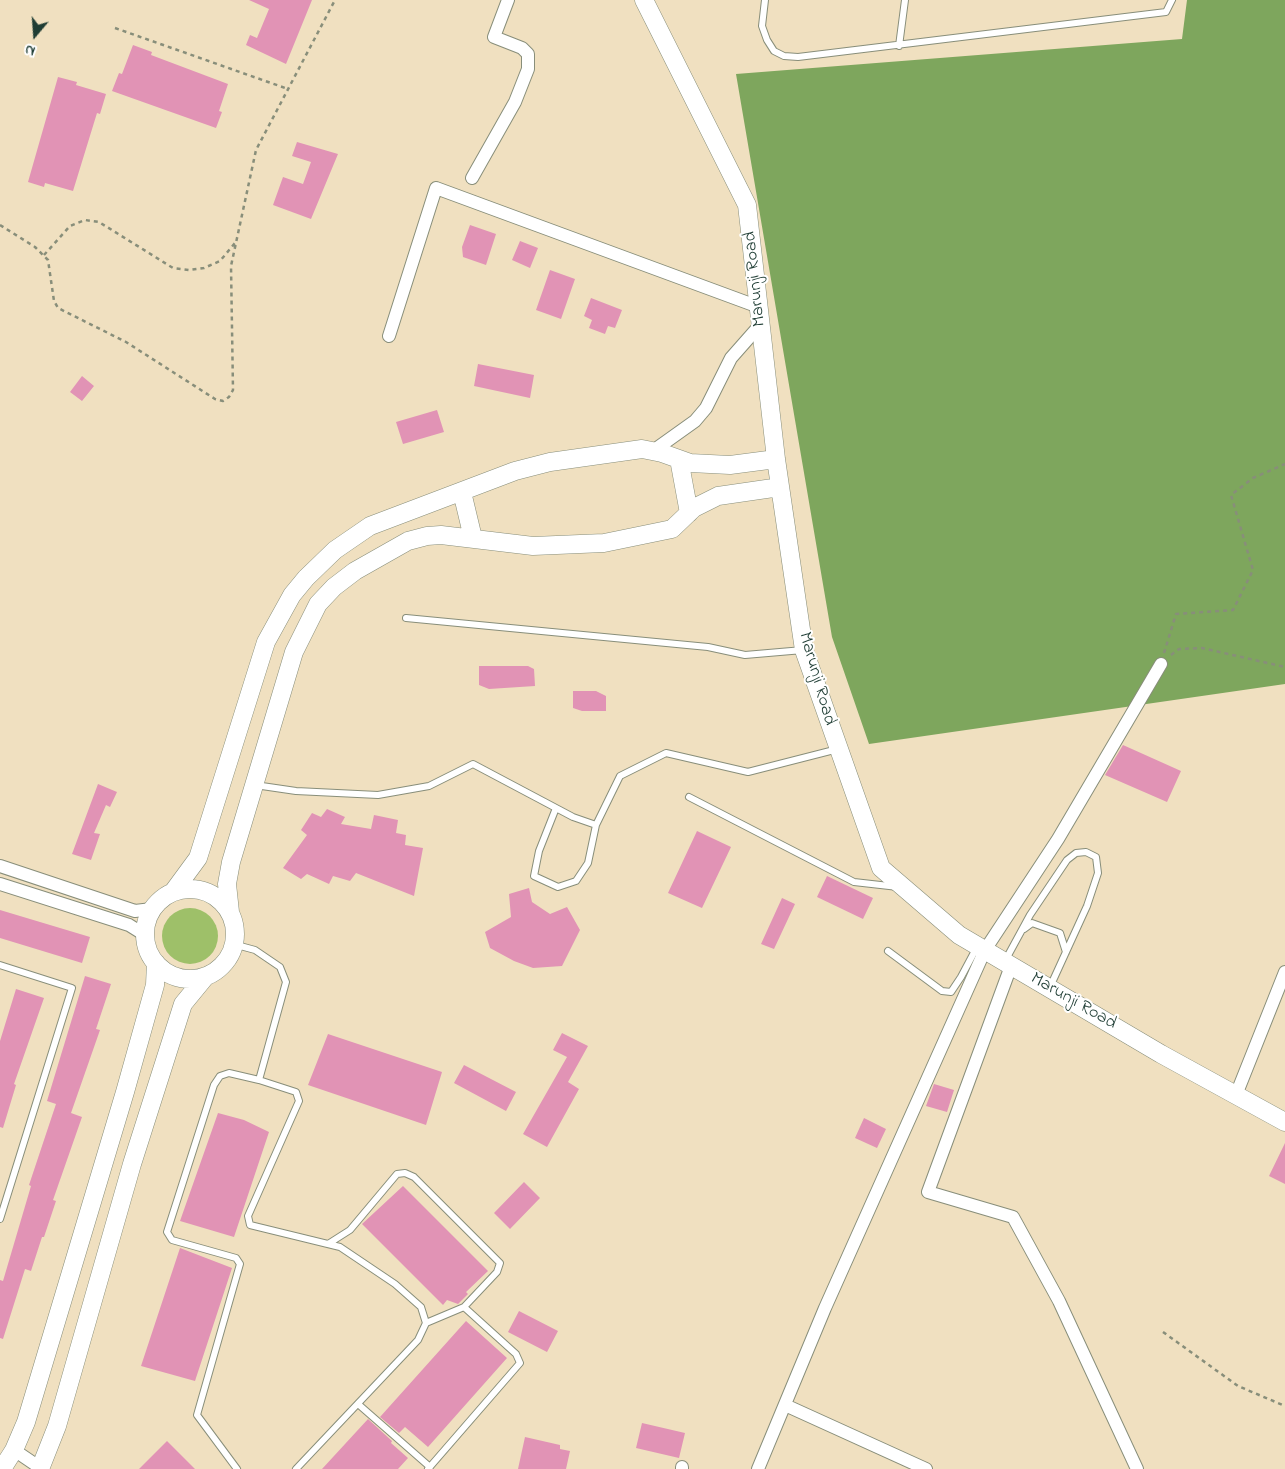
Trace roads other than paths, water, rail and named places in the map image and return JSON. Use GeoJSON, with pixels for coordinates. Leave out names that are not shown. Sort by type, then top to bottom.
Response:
{"type":"FeatureCollection","features":[{"type":"Feature","properties":{"kind":"street"},"geometry":{"type":"LineString","coordinates":[[472,178],[514,102],[528,70],[528,54],[522,48],[494,37],[508,0]]}},
{"type":"Feature","properties":{"kind":"street","name":"Marunji Road"},"geometry":{"type":"LineString","coordinates":[[644,0],[747,205],[776,460],[804,650],[881,868],[959,935],[1285,1122]]}},
{"type":"Feature","properties":{"kind":"street"},"geometry":{"type":"LineString","coordinates":[[389,336],[436,188],[760,316],[731,358],[706,408],[695,421],[653,452]]}},
{"type":"Feature","properties":{"kind":"street"},"geometry":{"type":"LineString","coordinates":[[206,976],[188,978],[171,974],[156,963],[148,949],[145,935],[146,922],[159,901],[173,892],[198,858],[266,642],[292,595],[306,578],[335,550],[370,526],[515,471],[550,462],[642,449],[690,463],[730,465],[776,460]]}},
{"type":"Feature","properties":{"kind":"street"},"geometry":{"type":"LineString","coordinates":[[679,459],[689,513]]}},
{"type":"Feature","properties":{"kind":"street"},"geometry":{"type":"LineString","coordinates":[[14,1450],[41,1468],[57,1426],[132,1164],[183,1004],[206,976],[222,966],[233,944],[235,931],[230,912],[227,884],[231,862],[294,652],[318,604],[334,587],[355,571],[408,542],[441,535],[533,546],[604,543],[672,529],[694,508],[718,496],[780,487]]}},
{"type":"Feature","properties":{"kind":"street"},"geometry":{"type":"LineString","coordinates":[[462,492],[473,538]]}},
{"type":"Feature","properties":{"kind":"street"},"geometry":{"type":"LineString","coordinates":[[758,1469],[825,1308],[981,948],[1058,839],[1117,742],[1161,664]]}},
{"type":"Feature","properties":{"kind":"street"},"geometry":{"type":"LineString","coordinates":[[0,866],[135,911],[152,910]]}},
{"type":"Feature","properties":{"kind":"street"},"geometry":{"type":"LineString","coordinates":[[0,884],[129,925],[145,935]]}},
{"type":"Feature","properties":{"kind":"street"},"geometry":{"type":"LineString","coordinates":[[173,892],[195,889],[207,892],[216,896],[230,912]]}},
{"type":"Feature","properties":{"kind":"street"},"geometry":{"type":"LineString","coordinates":[[2,1469],[14,1450],[28,1413],[128,1083],[155,985],[156,963]]}},
{"type":"Feature","properties":{"kind":"street"},"geometry":{"type":"LineString","coordinates":[[1008,964],[928,1192],[1013,1217],[1059,1301],[1138,1469]]}},
{"type":"Feature","properties":{"kind":"street"},"geometry":{"type":"LineString","coordinates":[[1236,1095],[1285,972]]}},
{"type":"Feature","properties":{"kind":"street"},"geometry":{"type":"LineString","coordinates":[[785,1404],[926,1469]]}},
{"type":"Feature","properties":{"kind":"lane"},"geometry":{"type":"LineString","coordinates":[[765,0],[762,26],[767,40],[774,51],[784,56],[798,57],[1166,12],[1172,0]]}},
{"type":"Feature","properties":{"kind":"lane"},"geometry":{"type":"LineString","coordinates":[[899,46],[905,0]]}},
{"type":"Feature","properties":{"kind":"lane"},"geometry":{"type":"LineString","coordinates":[[406,618],[708,647],[745,655],[804,650]]}},
{"type":"Feature","properties":{"kind":"lane"},"geometry":{"type":"LineString","coordinates":[[556,808],[539,851],[534,876],[558,886],[576,881],[588,863],[596,825],[620,776],[666,753],[748,772],[838,749]]}},
{"type":"Feature","properties":{"kind":"lane"},"geometry":{"type":"LineString","coordinates":[[254,785],[296,791],[378,795],[429,786],[473,764],[573,818],[596,825]]}},
{"type":"Feature","properties":{"kind":"lane"},"geometry":{"type":"LineString","coordinates":[[689,797],[854,882],[904,888]]}},
{"type":"Feature","properties":{"kind":"lane"},"geometry":{"type":"LineString","coordinates":[[1008,964],[1021,931],[1067,860],[1076,853],[1086,852],[1096,857],[1098,872],[1050,988]]}},
{"type":"Feature","properties":{"kind":"lane"},"geometry":{"type":"LineString","coordinates":[[1021,931],[1032,923],[1048,927],[1060,933],[1066,953]]}},
{"type":"Feature","properties":{"kind":"lane"},"geometry":{"type":"LineString","coordinates":[[233,944],[255,950],[280,966],[286,982],[259,1080]]}},
{"type":"Feature","properties":{"kind":"lane"},"geometry":{"type":"LineString","coordinates":[[888,951],[942,991],[951,992],[981,948]]}},
{"type":"Feature","properties":{"kind":"lane"},"geometry":{"type":"LineString","coordinates":[[0,965],[72,988],[0,1219]]}},
{"type":"Feature","properties":{"kind":"lane"},"geometry":{"type":"LineString","coordinates":[[237,1469],[197,1415],[240,1264],[236,1258],[172,1240],[167,1232],[214,1085],[220,1076],[229,1073],[259,1080],[296,1092],[299,1101],[248,1216],[250,1225],[340,1247],[395,1284],[421,1307],[426,1323]]}},
{"type":"Feature","properties":{"kind":"lane"},"geometry":{"type":"LineString","coordinates":[[296,1469],[418,1340],[426,1323],[464,1307],[497,1272],[500,1263],[414,1178],[405,1173],[397,1174],[350,1230],[328,1244]]}},
{"type":"Feature","properties":{"kind":"lane"},"geometry":{"type":"LineString","coordinates":[[358,1404],[429,1468],[520,1363],[516,1354],[464,1307]]}}]}
